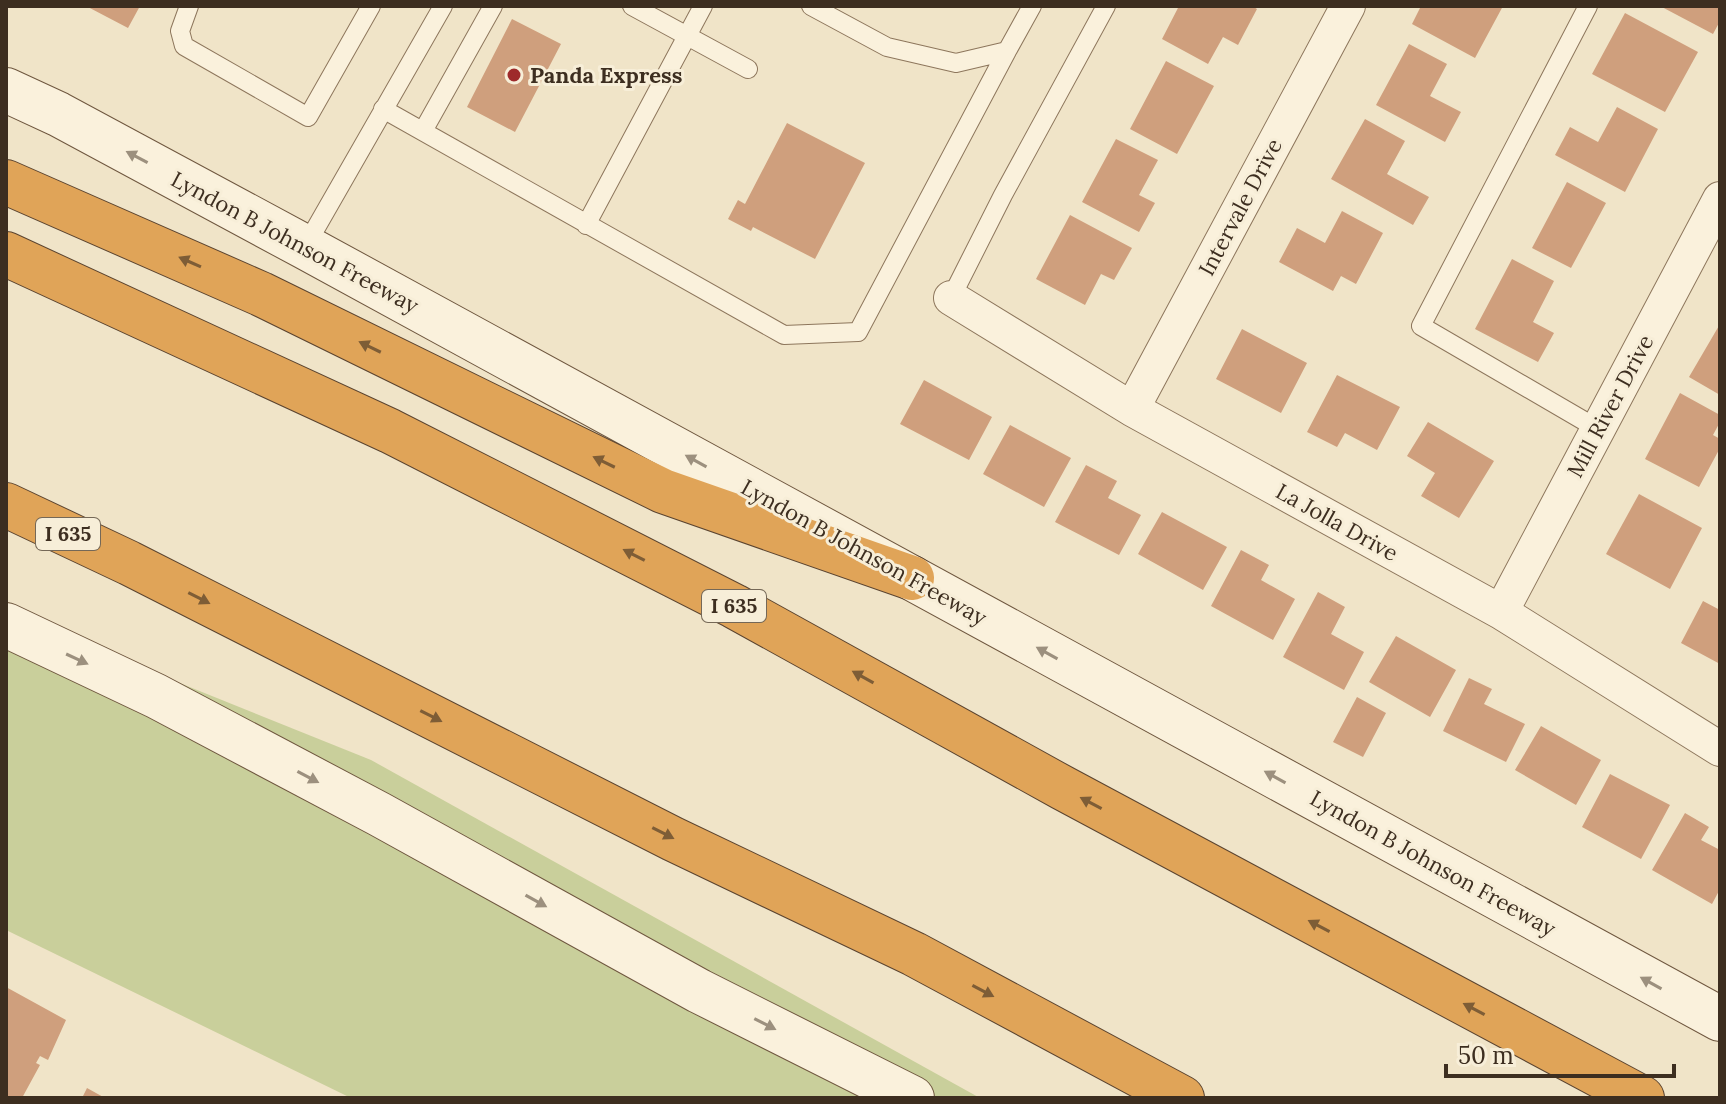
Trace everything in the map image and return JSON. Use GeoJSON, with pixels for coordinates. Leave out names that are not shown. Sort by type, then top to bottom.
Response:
{"type":"FeatureCollection","features":[{"type":"Feature","properties":{"kind":"highway"},"geometry":{"type":"LineString","coordinates":[[6,182],[261,294],[663,491],[912,578]]}},
{"type":"Feature","properties":{"kind":"highway","name":"I 635"},"geometry":{"type":"LineString","coordinates":[[6,254],[390,431],[734,606],[1076,795],[1642,1098]]}},
{"type":"Feature","properties":{"kind":"highway","name":"I 635"},"geometry":{"type":"LineString","coordinates":[[6,505],[129,563],[673,839],[914,954],[1182,1098]]}},
{"type":"Feature","properties":{"kind":"main road","name":"Lyndon B Johnson Freeway"},"geometry":{"type":"LineString","coordinates":[[6,90],[58,114],[305,247],[1720,1019]]}},
{"type":"Feature","properties":{"kind":"main road"},"geometry":{"type":"LineString","coordinates":[[6,625],[156,696],[379,814],[699,991],[912,1098]]}},
{"type":"Feature","properties":{"kind":"street","name":"Intervale Drive"},"geometry":{"type":"LineString","coordinates":[[1132,409],[1348,6]]}},
{"type":"Feature","properties":{"kind":"street","name":"Mill River Drive"},"geometry":{"type":"LineString","coordinates":[[1501,612],[1720,199]]}},
{"type":"Feature","properties":{"kind":"street","name":"La Jolla Drive"},"geometry":{"type":"LineString","coordinates":[[951,298],[1132,409],[1501,612],[1720,749]]}},
{"type":"Feature","properties":{"kind":"lane"},"geometry":{"type":"LineString","coordinates":[[189,6],[180,31],[184,46],[308,117],[371,6]]}},
{"type":"Feature","properties":{"kind":"lane"},"geometry":{"type":"LineString","coordinates":[[305,247],[443,6]]}},
{"type":"Feature","properties":{"kind":"lane"},"geometry":{"type":"LineString","coordinates":[[423,131],[493,6]]}},
{"type":"Feature","properties":{"kind":"lane"},"geometry":{"type":"LineString","coordinates":[[632,6],[748,69]]}},
{"type":"Feature","properties":{"kind":"lane"},"geometry":{"type":"LineString","coordinates":[[586,225],[703,6]]}},
{"type":"Feature","properties":{"kind":"lane"},"geometry":{"type":"LineString","coordinates":[[811,6],[887,47],[956,63],[1007,51]]}},
{"type":"Feature","properties":{"kind":"lane"},"geometry":{"type":"LineString","coordinates":[[383,109],[784,335],[858,332],[1032,6]]}},
{"type":"Feature","properties":{"kind":"lane"},"geometry":{"type":"LineString","coordinates":[[951,298],[1106,6]]}},
{"type":"Feature","properties":{"kind":"lane"},"geometry":{"type":"LineString","coordinates":[[1588,6],[1421,326],[1598,429]]}},
{"type":"Feature","properties":{"kind":"green space"},"geometry":{"type":"Polygon","coordinates":[[[6,613],[371,760],[980,1098],[351,1098],[6,930],[6,613]]]}},
{"type":"Feature","properties":{"kind":"building"},"geometry":{"type":"Polygon","coordinates":[[[86,6],[140,6],[128,28],[86,6]]]}},
{"type":"Feature","properties":{"kind":"building"},"geometry":{"type":"Polygon","coordinates":[[[1179,6],[1252,6],[1257,9],[1238,45],[1223,37],[1208,64],[1162,39],[1179,6]]]}},
{"type":"Feature","properties":{"kind":"building"},"geometry":{"type":"Polygon","coordinates":[[[1421,6],[1503,6],[1475,58],[1412,24],[1421,6]]]}},
{"type":"Feature","properties":{"kind":"building"},"geometry":{"type":"Polygon","coordinates":[[[1660,6],[1720,6],[1720,21],[1713,34],[1660,6]]]}},
{"type":"Feature","properties":{"kind":"building"},"geometry":{"type":"Polygon","coordinates":[[[1625,13],[1698,52],[1665,112],[1592,74],[1625,13]]]}},
{"type":"Feature","properties":{"kind":"building","name":"Panda Express"},"geometry":{"type":"Polygon","coordinates":[[[512,19],[561,44],[515,132],[467,107],[512,19]]]}},
{"type":"Feature","properties":{"kind":"building"},"geometry":{"type":"Polygon","coordinates":[[[1409,44],[1447,64],[1430,96],[1461,112],[1445,142],[1376,105],[1409,44]]]}},
{"type":"Feature","properties":{"kind":"building"},"geometry":{"type":"Polygon","coordinates":[[[1166,61],[1214,86],[1177,154],[1130,129],[1166,61]]]}},
{"type":"Feature","properties":{"kind":"building"},"geometry":{"type":"Polygon","coordinates":[[[1617,107],[1658,129],[1625,192],[1555,155],[1570,127],[1598,142],[1617,107]]]}},
{"type":"Feature","properties":{"kind":"building"},"geometry":{"type":"Polygon","coordinates":[[[1365,119],[1405,141],[1387,174],[1429,197],[1413,225],[1331,179],[1365,119]]]}},
{"type":"Feature","properties":{"kind":"building"},"geometry":{"type":"Polygon","coordinates":[[[787,123],[865,163],[815,259],[753,227],[751,231],[728,219],[738,200],[745,204],[787,123]]]}},
{"type":"Feature","properties":{"kind":"building"},"geometry":{"type":"Polygon","coordinates":[[[1116,139],[1158,160],[1139,195],[1155,203],[1139,232],[1082,202],[1116,139]]]}},
{"type":"Feature","properties":{"kind":"building"},"geometry":{"type":"Polygon","coordinates":[[[1567,182],[1606,203],[1571,268],[1532,248],[1567,182]]]}},
{"type":"Feature","properties":{"kind":"building"},"geometry":{"type":"Polygon","coordinates":[[[1342,211],[1383,233],[1356,284],[1341,276],[1333,291],[1279,262],[1297,228],[1325,243],[1342,211]]]}},
{"type":"Feature","properties":{"kind":"building"},"geometry":{"type":"Polygon","coordinates":[[[1070,215],[1132,248],[1114,280],[1101,274],[1085,305],[1036,279],[1070,215]]]}},
{"type":"Feature","properties":{"kind":"building"},"geometry":{"type":"Polygon","coordinates":[[[1512,259],[1554,281],[1533,322],[1554,333],[1538,362],[1475,329],[1512,259]]]}},
{"type":"Feature","properties":{"kind":"building"},"geometry":{"type":"Polygon","coordinates":[[[1720,324],[1720,395],[1689,377],[1720,324]]]}},
{"type":"Feature","properties":{"kind":"building"},"geometry":{"type":"Polygon","coordinates":[[[1242,329],[1307,363],[1281,413],[1216,379],[1242,329]]]}},
{"type":"Feature","properties":{"kind":"building"},"geometry":{"type":"Polygon","coordinates":[[[1337,375],[1400,407],[1377,450],[1345,433],[1337,447],[1307,432],[1337,375]]]}},
{"type":"Feature","properties":{"kind":"building"},"geometry":{"type":"Polygon","coordinates":[[[924,380],[992,417],[969,460],[900,424],[924,380]]]}},
{"type":"Feature","properties":{"kind":"building"},"geometry":{"type":"Polygon","coordinates":[[[1680,393],[1720,415],[1713,435],[1720,439],[1720,448],[1699,487],[1645,459],[1680,393]]]}},
{"type":"Feature","properties":{"kind":"building"},"geometry":{"type":"Polygon","coordinates":[[[1428,422],[1494,461],[1459,518],[1421,496],[1435,473],[1407,456],[1428,422]]]}},
{"type":"Feature","properties":{"kind":"building"},"geometry":{"type":"Polygon","coordinates":[[[1010,425],[1071,458],[1044,507],[983,474],[1010,425]]]}},
{"type":"Feature","properties":{"kind":"building"},"geometry":{"type":"Polygon","coordinates":[[[1086,465],[1117,481],[1108,498],[1141,515],[1119,555],[1055,522],[1086,465]]]}},
{"type":"Feature","properties":{"kind":"building"},"geometry":{"type":"Polygon","coordinates":[[[1639,494],[1702,528],[1670,589],[1606,554],[1639,494]]]}},
{"type":"Feature","properties":{"kind":"building"},"geometry":{"type":"Polygon","coordinates":[[[1162,512],[1227,547],[1203,590],[1138,554],[1162,512]]]}},
{"type":"Feature","properties":{"kind":"building"},"geometry":{"type":"Polygon","coordinates":[[[1241,550],[1269,565],[1261,580],[1295,599],[1273,640],[1211,606],[1241,550]]]}},
{"type":"Feature","properties":{"kind":"building"},"geometry":{"type":"Polygon","coordinates":[[[1318,592],[1345,607],[1331,634],[1364,652],[1344,690],[1283,657],[1318,592]]]}},
{"type":"Feature","properties":{"kind":"building"},"geometry":{"type":"Polygon","coordinates":[[[1703,601],[1720,610],[1720,664],[1681,643],[1703,601]]]}},
{"type":"Feature","properties":{"kind":"building"},"geometry":{"type":"Polygon","coordinates":[[[1396,636],[1456,670],[1430,717],[1369,682],[1396,636]]]}},
{"type":"Feature","properties":{"kind":"building"},"geometry":{"type":"Polygon","coordinates":[[[1469,678],[1492,689],[1484,704],[1525,724],[1506,762],[1443,731],[1469,678]]]}},
{"type":"Feature","properties":{"kind":"building"},"geometry":{"type":"Polygon","coordinates":[[[1357,697],[1386,713],[1363,757],[1333,742],[1357,697]]]}},
{"type":"Feature","properties":{"kind":"building"},"geometry":{"type":"Polygon","coordinates":[[[1541,726],[1601,760],[1576,805],[1515,770],[1541,726]]]}},
{"type":"Feature","properties":{"kind":"building"},"geometry":{"type":"Polygon","coordinates":[[[1610,774],[1670,805],[1641,859],[1582,827],[1610,774]]]}},
{"type":"Feature","properties":{"kind":"building"},"geometry":{"type":"Polygon","coordinates":[[[1685,813],[1709,827],[1701,840],[1720,850],[1720,889],[1712,904],[1652,870],[1685,813]]]}},
{"type":"Feature","properties":{"kind":"building"},"geometry":{"type":"Polygon","coordinates":[[[6,987],[66,1020],[48,1060],[40,1056],[36,1063],[40,1065],[22,1098],[6,1098],[6,987]]]}},
{"type":"Feature","properties":{"kind":"building"},"geometry":{"type":"Polygon","coordinates":[[[87,1088],[105,1098],[82,1098],[87,1088]]]}},
{"type":"Feature","properties":{"kind":"place","name":"Panda Express"},"geometry":{"type":"Point","coordinates":[514,75]}}]}
